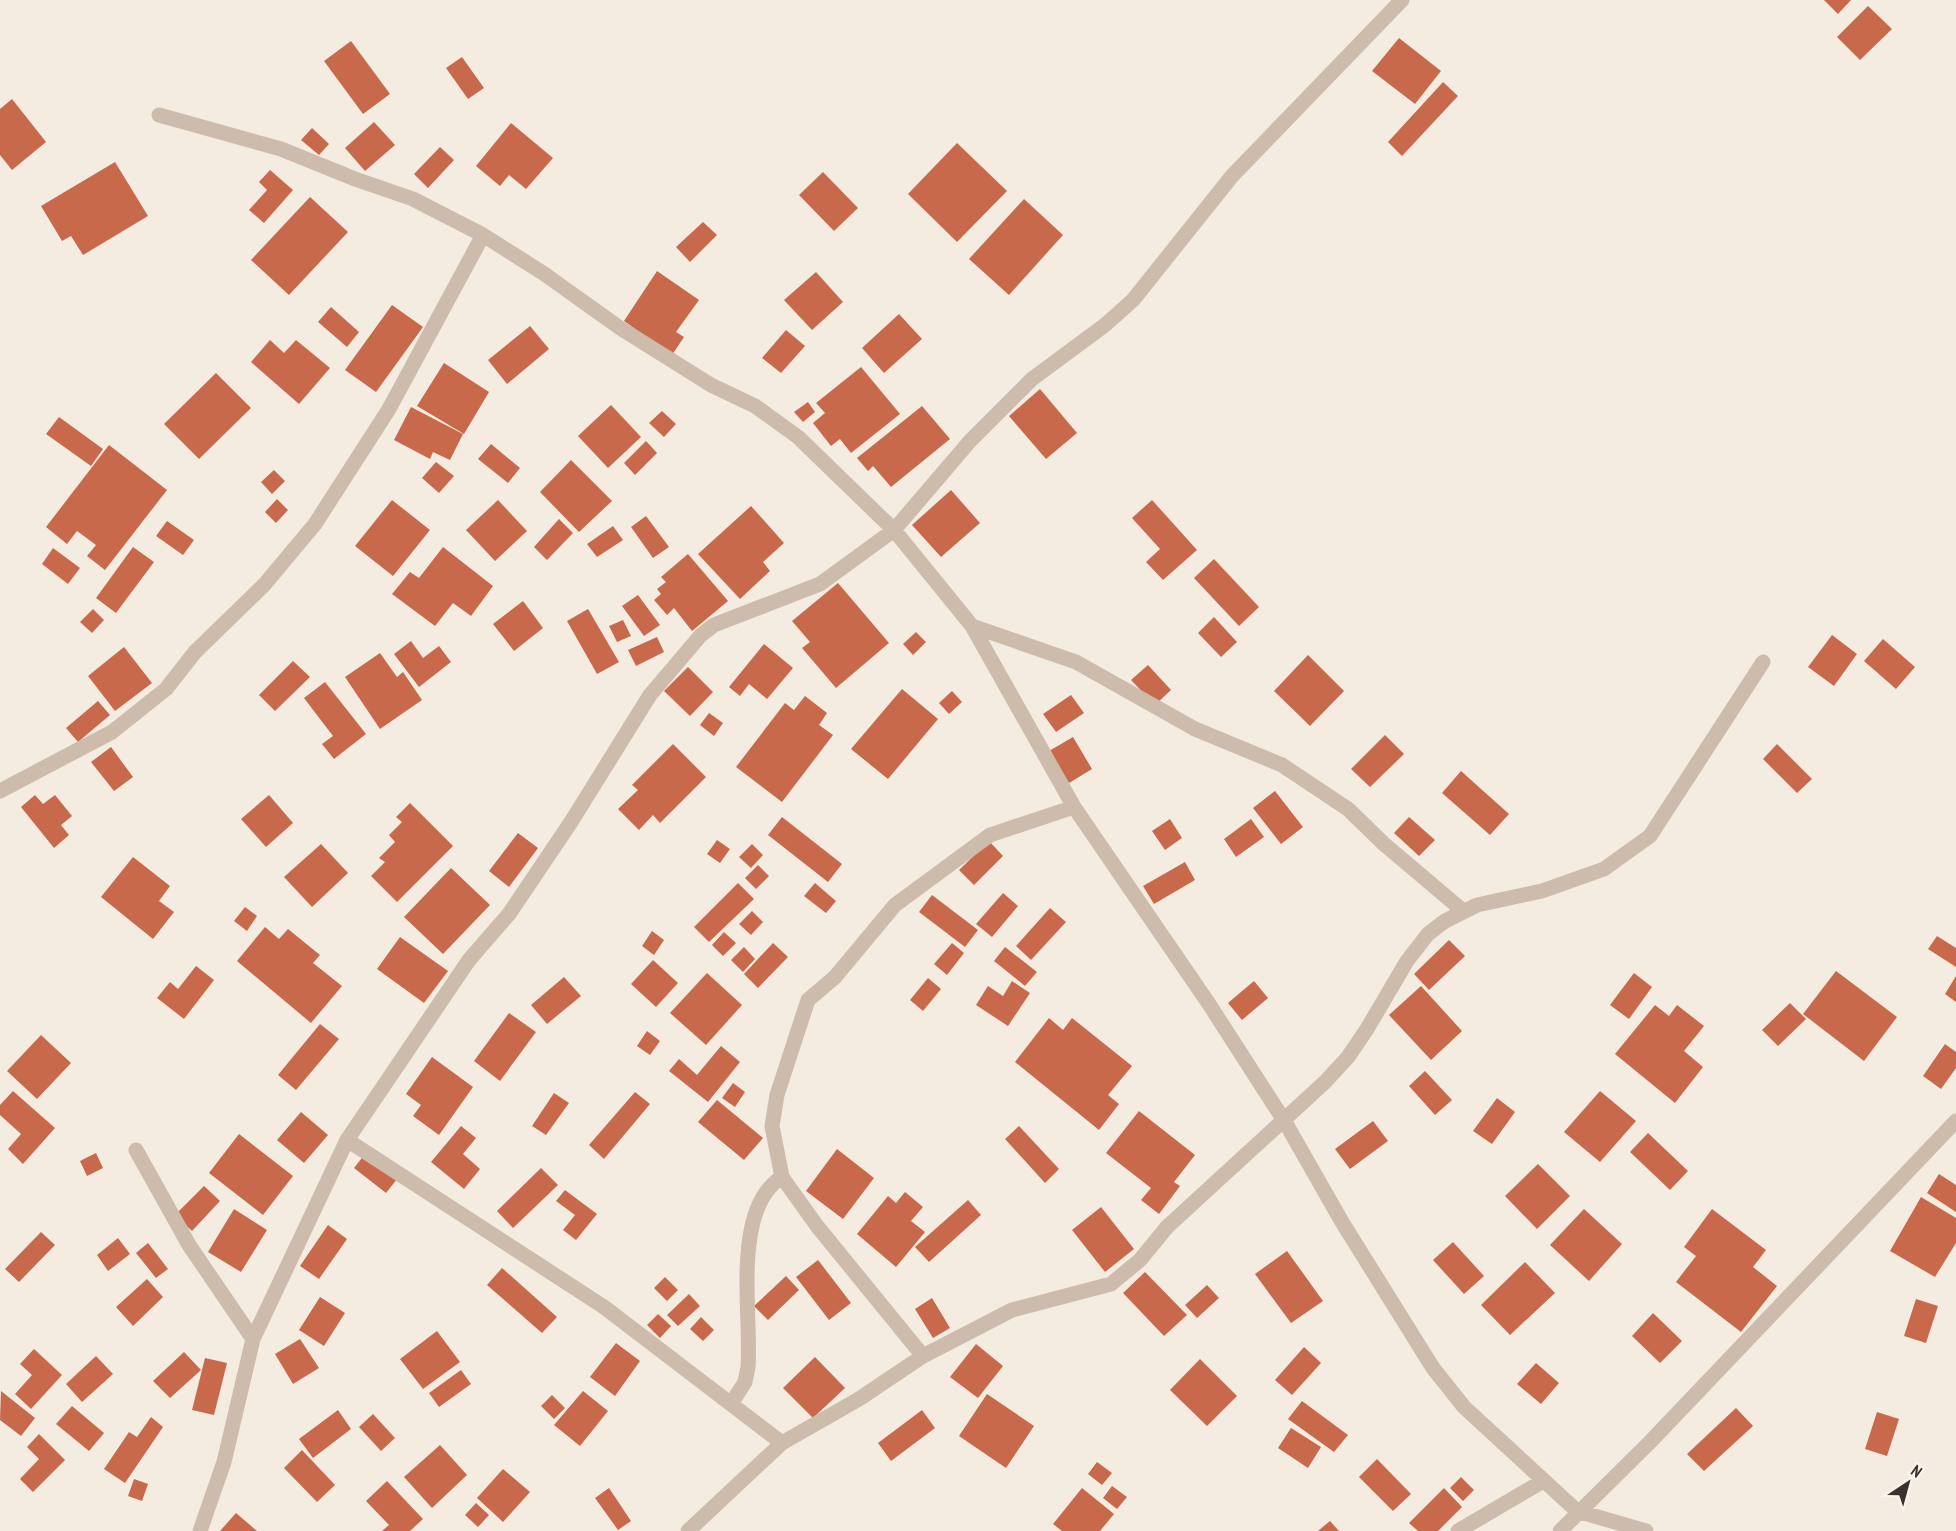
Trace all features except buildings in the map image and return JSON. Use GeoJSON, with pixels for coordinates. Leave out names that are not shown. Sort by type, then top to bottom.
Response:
{"type":"FeatureCollection","features":[{"type":"Feature","properties":{"kind":"street"},"geometry":{"type":"LineString","coordinates":[[200,1531],[224,1462],[253,1339],[347,1140],[468,960],[515,905],[571,822],[650,695],[678,660],[714,625],[820,584],[894,530],[970,441],[1032,379],[1105,325],[1133,300],[1232,176],[1402,0]]}},
{"type":"Feature","properties":{"kind":"street"},"geometry":{"type":"LineString","coordinates":[[159,115],[281,149],[412,199],[483,235],[637,339],[711,385],[755,406],[780,423],[894,530],[972,626],[1074,807],[1209,1004],[1285,1122],[1342,1222],[1433,1368],[1464,1407],[1577,1511],[1646,1531]]}},
{"type":"Feature","properties":{"kind":"street"},"geometry":{"type":"LineString","coordinates":[[0,791],[112,732],[166,689],[195,652],[264,585],[315,524],[390,409],[483,235]]}},
{"type":"Feature","properties":{"kind":"street"},"geometry":{"type":"LineString","coordinates":[[972,626],[1076,662],[1195,729],[1282,765],[1348,809],[1384,844],[1462,910]]}},
{"type":"Feature","properties":{"kind":"street"},"geometry":{"type":"LineString","coordinates":[[688,1531],[782,1443],[859,1399],[923,1356],[1012,1310],[1112,1284],[1140,1260],[1167,1227],[1285,1122],[1348,1058],[1407,961],[1428,934],[1462,910],[1542,891],[1604,868],[1638,846],[1659,823],[1763,662]]}},
{"type":"Feature","properties":{"kind":"street"},"geometry":{"type":"LineString","coordinates":[[923,1356],[817,1227],[782,1177],[772,1126],[777,1095],[808,1000],[835,977],[895,905],[990,835],[1074,807]]}},
{"type":"Feature","properties":{"kind":"street"},"geometry":{"type":"LineString","coordinates":[[1560,1531],[1577,1511],[1650,1442],[1956,1121]]}},
{"type":"Feature","properties":{"kind":"street"},"geometry":{"type":"LineString","coordinates":[[347,1140],[604,1307],[782,1443]]}},
{"type":"Feature","properties":{"kind":"street"},"geometry":{"type":"LineString","coordinates":[[136,1150],[189,1245],[253,1339]]}},
{"type":"Feature","properties":{"kind":"street"},"geometry":{"type":"LineString","coordinates":[[731,1404],[745,1382],[748,1367],[751,1234],[755,1215],[770,1184],[782,1177]]}},
{"type":"Feature","properties":{"kind":"street"},"geometry":{"type":"LineString","coordinates":[[1458,1531],[1543,1481]]}}]}
